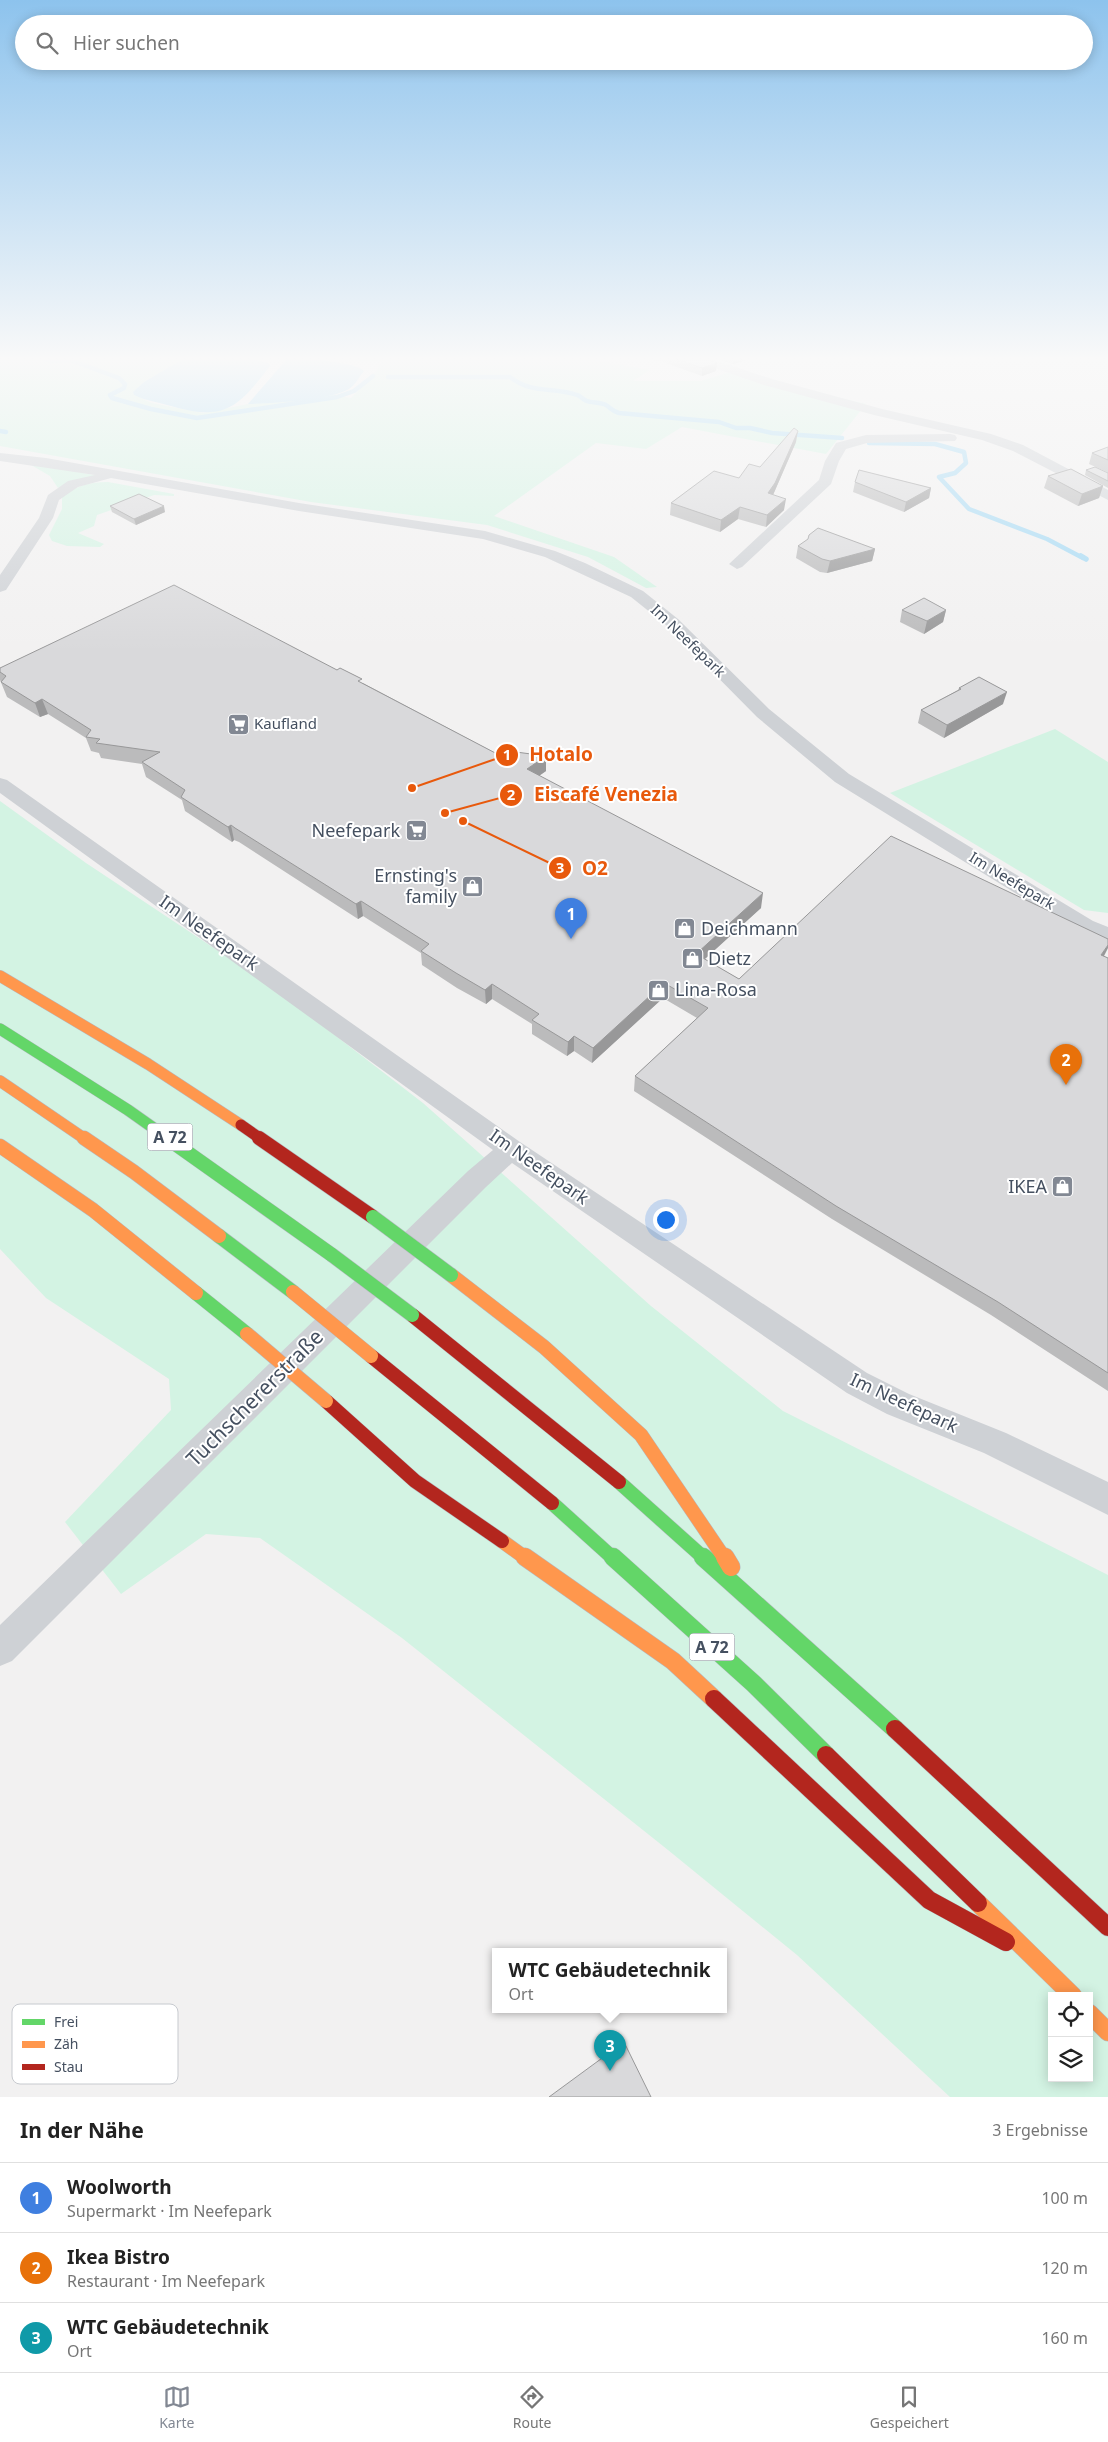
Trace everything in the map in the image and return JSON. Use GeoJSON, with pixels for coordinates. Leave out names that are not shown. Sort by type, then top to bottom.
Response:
{"type":"FeatureCollection","features":[{"type":"Feature","properties":{"kind":"highway"},"geometry":{"type":"LineString","coordinates":[[0,976],[140,1059],[213,1105],[373,1217],[544,1347],[641,1435],[755,1604]]}},
{"type":"Feature","properties":{"kind":"highway","name":"A 72"},"geometry":{"type":"LineString","coordinates":[[0,1029],[47,1057],[168,1136],[332,1255],[412,1315],[645,1503],[944,1773],[1108,1927]]}},
{"type":"Feature","properties":{"kind":"highway","name":"A 72"},"geometry":{"type":"LineString","coordinates":[[0,1081],[134,1172],[293,1292],[559,1510],[747,1678],[1069,1992]]}},
{"type":"Feature","properties":{"kind":"highway"},"geometry":{"type":"LineString","coordinates":[[0,1146],[93,1210],[247,1334],[326,1401],[415,1481],[673,1661],[929,1900],[1036,1958]]}},
{"type":"Feature","properties":{"kind":"highway"},"geometry":{"type":"LineString","coordinates":[[1093,2017],[1108,2032]]}},
{"type":"Feature","properties":{"kind":"street"},"geometry":{"type":"LineString","coordinates":[[737,564],[792,515],[826,481],[834,457]]}},
{"type":"Feature","properties":{"kind":"street"},"geometry":{"type":"LineString","coordinates":[[1035,457],[1108,496]]}},
{"type":"Feature","properties":{"kind":"street","name":"Im Neefepark"},"geometry":{"type":"LineString","coordinates":[[4,458],[38,474]]}},
{"type":"Feature","properties":{"kind":"street","name":"Im Neefepark"},"geometry":{"type":"LineString","coordinates":[[4,458],[46,462],[299,508],[485,535],[550,554],[610,578],[637,594],[672,622],[763,713],[842,778],[1085,926],[1108,936]]}},
{"type":"Feature","properties":{"kind":"street","name":"Im Neefepark"},"geometry":{"type":"LineString","coordinates":[[0,587],[46,518],[51,491],[73,484],[117,475]]}},
{"type":"Feature","properties":{"kind":"street","name":"Im Neefepark"},"geometry":{"type":"LineString","coordinates":[[0,784],[511,1149],[857,1383],[898,1404],[1004,1447],[1108,1499]]}},
{"type":"Feature","properties":{"kind":"street","name":"Tuchschererstraße"},"geometry":{"type":"LineString","coordinates":[[0,1649],[477,1179],[511,1149]]}},
{"type":"Feature","properties":{"kind":"green space"},"geometry":{"type":"Polygon","coordinates":[[[60,457],[577,457],[494,516],[614,557],[657,587],[646,588],[588,557],[487,525],[311,502],[60,457]]]}},
{"type":"Feature","properties":{"kind":"green space"},"geometry":{"type":"Polygon","coordinates":[[[26,462],[99,476],[69,482],[58,488],[50,476],[26,462]]]}},
{"type":"Feature","properties":{"kind":"green space"},"geometry":{"type":"Polygon","coordinates":[[[108,482],[174,494],[174,496],[154,495],[97,515],[94,526],[78,533],[104,544],[100,547],[67,546],[52,541],[49,535],[62,509],[62,496],[84,485],[108,482]]]}},
{"type":"Feature","properties":{"kind":"green space"},"geometry":{"type":"Polygon","coordinates":[[[1055,729],[1108,762],[1108,913],[1084,910],[890,793],[1055,729]]]}},
{"type":"Feature","properties":{"kind":"green space"},"geometry":{"type":"Polygon","coordinates":[[[0,801],[86,863],[271,986],[423,1103],[651,1306],[783,1411],[1108,1575],[1108,2097],[950,2097],[797,1955],[668,1850],[402,1638],[260,1538],[206,1534],[121,1594],[65,1522],[171,1410],[169,1379],[46,1298],[0,1249],[0,801]]]}},
{"type":"Feature","properties":{"kind":"building"},"geometry":{"type":"Polygon","coordinates":[[[769,457],[787,457],[775,483],[768,493],[786,499],[767,515],[740,507],[721,520],[671,503],[714,471],[739,478],[749,464],[760,467],[769,457]]]}},
{"type":"Feature","properties":{"kind":"building"},"geometry":{"type":"Polygon","coordinates":[[[1095,467],[1108,473],[1108,481],[1086,470],[1095,467]]]}},
{"type":"Feature","properties":{"kind":"building"},"geometry":{"type":"Polygon","coordinates":[[[1071,469],[1103,486],[1082,494],[1048,476],[1071,469]]]}},
{"type":"Feature","properties":{"kind":"building"},"geometry":{"type":"Polygon","coordinates":[[[859,470],[931,488],[906,502],[855,482],[859,470]]]}},
{"type":"Feature","properties":{"kind":"building"},"geometry":{"type":"Polygon","coordinates":[[[139,494],[164,506],[134,519],[110,506],[139,494]]]}},
{"type":"Feature","properties":{"kind":"building"},"geometry":{"type":"Polygon","coordinates":[[[818,528],[875,549],[830,561],[822,559],[798,546],[818,528]]]}},
{"type":"Feature","properties":{"kind":"building"},"geometry":{"type":"Polygon","coordinates":[[[174,585],[337,670],[340,668],[362,679],[358,681],[501,756],[516,752],[546,756],[527,769],[763,893],[696,954],[739,979],[891,836],[1108,939],[1108,945],[1101,955],[1108,958],[1108,1373],[998,1302],[836,1206],[635,1076],[708,1008],[664,983],[593,1048],[574,1036],[568,1042],[532,1020],[539,1014],[492,984],[485,990],[421,951],[429,944],[361,901],[356,904],[231,825],[228,827],[181,797],[185,790],[142,762],[160,752],[96,743],[100,739],[86,737],[91,730],[42,699],[35,703],[1,682],[6,676],[0,672],[0,668],[174,585]]]}},
{"type":"Feature","properties":{"kind":"building"},"geometry":{"type":"Polygon","coordinates":[[[924,598],[946,610],[927,621],[902,610],[924,598]]]}},
{"type":"Feature","properties":{"kind":"building"},"geometry":{"type":"Polygon","coordinates":[[[979,677],[1007,692],[947,725],[921,710],[961,689],[959,688],[979,677]]]}},
{"type":"Feature","properties":{"kind":"building"},"geometry":{"type":"Polygon","coordinates":[[[624,2042],[651,2097],[549,2097],[624,2042]]]}},
{"type":"Feature","properties":{"kind":"waterway"},"geometry":{"type":"LineString","coordinates":[[965,457],[966,463],[955,473],[939,477],[969,509],[1047,539],[1083,558]]}},
{"type":"Feature","properties":{"kind":"waterway"},"geometry":{"type":"LineString","coordinates":[[1081,556],[1086,559]]}},
{"type":"Feature","properties":{"kind":"traffic: fast"},"geometry":{"type":"LineString","coordinates":[[0,1029],[128,1110],[332,1255]]}},
{"type":"Feature","properties":{"kind":"traffic: fast"},"geometry":{"type":"LineString","coordinates":[[373,1217],[451,1275]]}},
{"type":"Feature","properties":{"kind":"traffic: fast"},"geometry":{"type":"LineString","coordinates":[[219,1236],[293,1292]]}},
{"type":"Feature","properties":{"kind":"traffic: fast"},"geometry":{"type":"LineString","coordinates":[[332,1255],[412,1315]]}},
{"type":"Feature","properties":{"kind":"traffic: fast"},"geometry":{"type":"LineString","coordinates":[[196,1293],[247,1334]]}},
{"type":"Feature","properties":{"kind":"traffic: fast"},"geometry":{"type":"LineString","coordinates":[[619,1482],[895,1729]]}},
{"type":"Feature","properties":{"kind":"traffic: fast"},"geometry":{"type":"LineString","coordinates":[[552,1503],[754,1684],[826,1755]]}},
{"type":"Feature","properties":{"kind":"traffic: slow"},"geometry":{"type":"LineString","coordinates":[[0,976],[148,1064],[241,1125]]}},
{"type":"Feature","properties":{"kind":"traffic: slow"},"geometry":{"type":"LineString","coordinates":[[0,1081],[134,1172],[219,1236]]}},
{"type":"Feature","properties":{"kind":"traffic: slow"},"geometry":{"type":"LineString","coordinates":[[0,1146],[93,1210],[196,1293]]}},
{"type":"Feature","properties":{"kind":"traffic: slow"},"geometry":{"type":"LineString","coordinates":[[451,1275],[544,1347],[641,1435],[731,1567]]}},
{"type":"Feature","properties":{"kind":"traffic: slow"},"geometry":{"type":"LineString","coordinates":[[293,1292],[371,1356]]}},
{"type":"Feature","properties":{"kind":"traffic: slow"},"geometry":{"type":"LineString","coordinates":[[247,1334],[326,1401]]}},
{"type":"Feature","properties":{"kind":"traffic: slow"},"geometry":{"type":"LineString","coordinates":[[502,1541],[673,1661],[714,1699]]}},
{"type":"Feature","properties":{"kind":"traffic: slow"},"geometry":{"type":"LineString","coordinates":[[978,1903],[1069,1992]]}},
{"type":"Feature","properties":{"kind":"traffic: slow"},"geometry":{"type":"LineString","coordinates":[[1093,2017],[1108,2032]]}},
{"type":"Feature","properties":{"kind":"traffic: jam"},"geometry":{"type":"LineString","coordinates":[[241,1125],[373,1217]]}},
{"type":"Feature","properties":{"kind":"traffic: jam"},"geometry":{"type":"LineString","coordinates":[[412,1315],[619,1482]]}},
{"type":"Feature","properties":{"kind":"traffic: jam"},"geometry":{"type":"LineString","coordinates":[[371,1356],[552,1503]]}},
{"type":"Feature","properties":{"kind":"traffic: jam"},"geometry":{"type":"LineString","coordinates":[[326,1401],[415,1481],[502,1541]]}},
{"type":"Feature","properties":{"kind":"traffic: jam"},"geometry":{"type":"LineString","coordinates":[[714,1699],[929,1900],[1006,1942]]}},
{"type":"Feature","properties":{"kind":"traffic: jam"},"geometry":{"type":"LineString","coordinates":[[895,1729],[1108,1927]]}},
{"type":"Feature","properties":{"kind":"traffic: jam"},"geometry":{"type":"LineString","coordinates":[[826,1755],[978,1903]]}},
{"type":"Feature","properties":{"kind":"place","name":"Kaufland"},"geometry":{"type":"Point","coordinates":[238,724]}},
{"type":"Feature","properties":{"kind":"place","name":"Hotalo"},"geometry":{"type":"Point","coordinates":[412,788]}},
{"type":"Feature","properties":{"kind":"place","name":"Eiscafé Venezia"},"geometry":{"type":"Point","coordinates":[445,813]}},
{"type":"Feature","properties":{"kind":"place","name":"O2"},"geometry":{"type":"Point","coordinates":[463,821]}},
{"type":"Feature","properties":{"kind":"place","name":"Neefepark"},"geometry":{"type":"Point","coordinates":[416,831]}},
{"type":"Feature","properties":{"kind":"place","name":"Ernsting's family"},"geometry":{"type":"Point","coordinates":[473,886]}},
{"type":"Feature","properties":{"kind":"place","name":"Deichmann"},"geometry":{"type":"Point","coordinates":[685,929]}},
{"type":"Feature","properties":{"kind":"place","name":"Woolworth"},"geometry":{"type":"Point","coordinates":[571,939]}},
{"type":"Feature","properties":{"kind":"place","name":"Dietz"},"geometry":{"type":"Point","coordinates":[692,959]}},
{"type":"Feature","properties":{"kind":"place","name":"Lina-Rosa"},"geometry":{"type":"Point","coordinates":[659,990]}},
{"type":"Feature","properties":{"kind":"place","name":"Ikea Bistro"},"geometry":{"type":"Point","coordinates":[1066,1085]}},
{"type":"Feature","properties":{"kind":"place","name":"IKEA"},"geometry":{"type":"Point","coordinates":[1063,1187]}},
{"type":"Feature","properties":{"kind":"place","name":"WTC Gebäudetechnik"},"geometry":{"type":"Point","coordinates":[610,2071]}}]}
